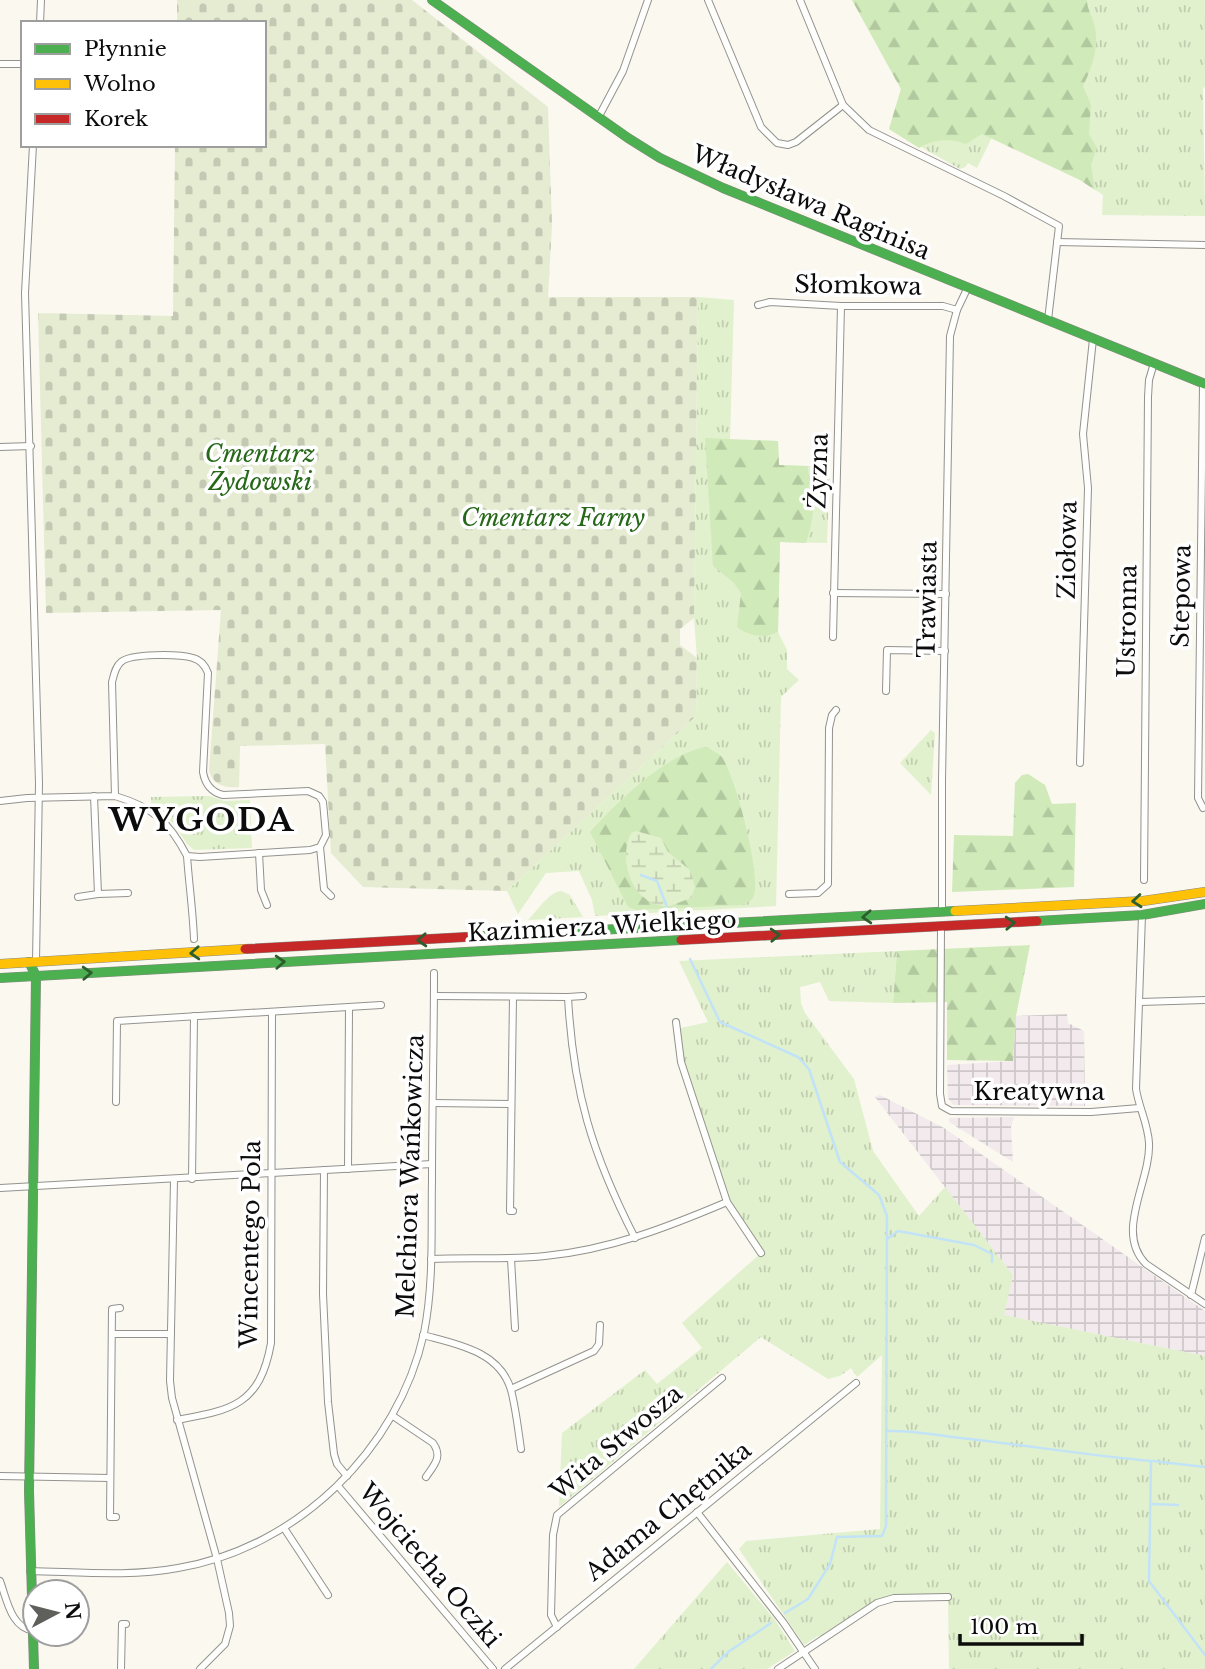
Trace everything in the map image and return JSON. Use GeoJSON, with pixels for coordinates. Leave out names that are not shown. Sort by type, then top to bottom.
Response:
{"type":"FeatureCollection","features":[{"type":"Feature","properties":{"kind":"main road","name":"Władysława Raginisa"},"geometry":{"type":"LineString","coordinates":[[432,0],[598,118],[660,158],[723,188],[1204,384]]}},
{"type":"Feature","properties":{"kind":"main road","name":"Kazimierza Wielkiego"},"geometry":{"type":"LineString","coordinates":[[0,964],[1143,901],[1205,892]]}},
{"type":"Feature","properties":{"kind":"main road","name":"Kazimierza Wielkiego"},"geometry":{"type":"LineString","coordinates":[[0,978],[1142,915],[1205,904]]}},
{"type":"Feature","properties":{"kind":"main road"},"geometry":{"type":"LineString","coordinates":[[839,918],[834,925],[839,932]]}},
{"type":"Feature","properties":{"kind":"main road"},"geometry":{"type":"LineString","coordinates":[[585,946],[588,932]]}},
{"type":"Feature","properties":{"kind":"main road"},"geometry":{"type":"LineString","coordinates":[[138,955],[138,970]]}},
{"type":"Feature","properties":{"kind":"main road"},"geometry":{"type":"LineString","coordinates":[[30,1578],[29,1476],[36,976],[33,961]]}},
{"type":"Feature","properties":{"kind":"main road"},"geometry":{"type":"LineString","coordinates":[[34,1648],[34,1669]]}},
{"type":"Feature","properties":{"kind":"street"},"geometry":{"type":"LineString","coordinates":[[40,21],[41,0]]}},
{"type":"Feature","properties":{"kind":"street"},"geometry":{"type":"LineString","coordinates":[[598,118],[623,71],[648,0]]}},
{"type":"Feature","properties":{"kind":"street"},"geometry":{"type":"LineString","coordinates":[[708,0],[761,127],[777,143],[788,145],[796,142],[843,104]]}},
{"type":"Feature","properties":{"kind":"street"},"geometry":{"type":"LineString","coordinates":[[800,0],[843,104],[869,130],[1059,226],[1048,320]]}},
{"type":"Feature","properties":{"kind":"street"},"geometry":{"type":"LineString","coordinates":[[0,64],[21,64]]}},
{"type":"Feature","properties":{"kind":"street"},"geometry":{"type":"LineString","coordinates":[[33,147],[25,293],[39,798],[33,961]]}},
{"type":"Feature","properties":{"kind":"street"},"geometry":{"type":"LineString","coordinates":[[1057,242],[1205,245]]}},
{"type":"Feature","properties":{"kind":"street","name":"Trawiasta"},"geometry":{"type":"LineString","coordinates":[[942,912],[950,336],[957,310],[967,289]]}},
{"type":"Feature","properties":{"kind":"street","name":"Słomkowa"},"geometry":{"type":"LineString","coordinates":[[758,305],[770,302],[841,306],[943,306],[957,310]]}},
{"type":"Feature","properties":{"kind":"street","name":"Żyzna"},"geometry":{"type":"LineString","coordinates":[[832,637],[841,306]]}},
{"type":"Feature","properties":{"kind":"street","name":"Ziołowa"},"geometry":{"type":"LineString","coordinates":[[1080,763],[1088,488],[1083,434],[1093,339]]}},
{"type":"Feature","properties":{"kind":"street","name":"Ustronna"},"geometry":{"type":"LineString","coordinates":[[1144,880],[1148,397],[1154,363]]}},
{"type":"Feature","properties":{"kind":"street","name":"Stepowa"},"geometry":{"type":"LineString","coordinates":[[1203,808],[1198,798],[1204,384]]}},
{"type":"Feature","properties":{"kind":"street"},"geometry":{"type":"LineString","coordinates":[[0,447],[31,446]]}},
{"type":"Feature","properties":{"kind":"street"},"geometry":{"type":"LineString","coordinates":[[834,593],[946,594]]}},
{"type":"Feature","properties":{"kind":"street"},"geometry":{"type":"LineString","coordinates":[[886,691],[887,650],[945,651]]}},
{"type":"Feature","properties":{"kind":"street"},"geometry":{"type":"LineString","coordinates":[[115,796],[112,682],[116,667],[126,658],[137,656],[195,658],[206,667],[208,673],[202,772],[207,784],[223,795],[308,791],[319,796],[323,802],[326,826],[326,835],[320,847],[324,889],[331,896]]}},
{"type":"Feature","properties":{"kind":"street"},"geometry":{"type":"LineString","coordinates":[[789,894],[818,893],[828,884],[829,727],[836,710]]}},
{"type":"Feature","properties":{"kind":"street"},"geometry":{"type":"LineString","coordinates":[[94,796],[98,894]]}},
{"type":"Feature","properties":{"kind":"street"},"geometry":{"type":"LineString","coordinates":[[0,801],[115,796],[142,805],[169,826],[187,856],[194,939]]}},
{"type":"Feature","properties":{"kind":"street"},"geometry":{"type":"LineString","coordinates":[[187,856],[310,850],[320,847]]}},
{"type":"Feature","properties":{"kind":"street"},"geometry":{"type":"LineString","coordinates":[[259,853],[261,890],[267,905]]}},
{"type":"Feature","properties":{"kind":"street"},"geometry":{"type":"LineString","coordinates":[[78,897],[128,892]]}},
{"type":"Feature","properties":{"kind":"street"},"geometry":{"type":"LineString","coordinates":[[1142,915],[1136,1089],[1139,1108],[1147,1128],[1149,1161],[1133,1225],[1135,1249],[1146,1264],[1205,1304]]}},
{"type":"Feature","properties":{"kind":"street","name":"Kreatywna"},"geometry":{"type":"LineString","coordinates":[[941,926],[942,1106],[951,1111],[1091,1112],[1139,1108]]}},
{"type":"Feature","properties":{"kind":"street","name":"Melchiora Wańkowicza"},"geometry":{"type":"LineString","coordinates":[[30,1571],[150,1573],[218,1559],[284,1528],[314,1507],[359,1463],[393,1416],[410,1377],[428,1308],[431,1259],[434,973]]}},
{"type":"Feature","properties":{"kind":"street"},"geometry":{"type":"LineString","coordinates":[[434,996],[583,996]]}},
{"type":"Feature","properties":{"kind":"street"},"geometry":{"type":"LineString","coordinates":[[513,997],[510,1211],[513,1211]]}},
{"type":"Feature","properties":{"kind":"street"},"geometry":{"type":"LineString","coordinates":[[568,997],[574,1063],[590,1137],[610,1190],[635,1238]]}},
{"type":"Feature","properties":{"kind":"street"},"geometry":{"type":"LineString","coordinates":[[1140,1002],[1205,1000]]}},
{"type":"Feature","properties":{"kind":"street"},"geometry":{"type":"LineString","coordinates":[[116,1102],[117,1021],[381,1005]]}},
{"type":"Feature","properties":{"kind":"street"},"geometry":{"type":"LineString","coordinates":[[348,1169],[349,1008]]}},
{"type":"Feature","properties":{"kind":"street","name":"Wincentego Pola"},"geometry":{"type":"LineString","coordinates":[[177,1420],[224,1410],[241,1401],[254,1388],[267,1363],[271,1343],[272,1012]]}},
{"type":"Feature","properties":{"kind":"street"},"geometry":{"type":"LineString","coordinates":[[192,1179],[194,1016]]}},
{"type":"Feature","properties":{"kind":"street"},"geometry":{"type":"LineString","coordinates":[[676,1022],[681,1062],[727,1202],[761,1253]]}},
{"type":"Feature","properties":{"kind":"street"},"geometry":{"type":"LineString","coordinates":[[433,1103],[511,1104]]}},
{"type":"Feature","properties":{"kind":"street"},"geometry":{"type":"LineString","coordinates":[[0,1188],[432,1164]]}},
{"type":"Feature","properties":{"kind":"street"},"geometry":{"type":"LineString","coordinates":[[324,1170],[323,1294],[328,1402],[334,1454],[337,1464],[347,1476]]}},
{"type":"Feature","properties":{"kind":"street"},"geometry":{"type":"LineString","coordinates":[[174,1180],[170,1381],[177,1420],[218,1559],[230,1626],[225,1643],[200,1669]]}},
{"type":"Feature","properties":{"kind":"street"},"geometry":{"type":"LineString","coordinates":[[431,1259],[511,1259],[570,1253],[635,1238],[727,1202]]}},
{"type":"Feature","properties":{"kind":"street"},"geometry":{"type":"LineString","coordinates":[[1191,1295],[1205,1238]]}},
{"type":"Feature","properties":{"kind":"street"},"geometry":{"type":"LineString","coordinates":[[511,1259],[515,1328]]}},
{"type":"Feature","properties":{"kind":"street"},"geometry":{"type":"LineString","coordinates":[[116,1517],[110,1517],[112,1308],[120,1308]]}},
{"type":"Feature","properties":{"kind":"street"},"geometry":{"type":"LineString","coordinates":[[511,1389],[594,1351],[599,1344],[600,1325]]}},
{"type":"Feature","properties":{"kind":"street"},"geometry":{"type":"LineString","coordinates":[[112,1334],[171,1334]]}},
{"type":"Feature","properties":{"kind":"street"},"geometry":{"type":"LineString","coordinates":[[423,1335],[468,1347],[483,1354],[501,1371],[511,1389],[521,1449]]}},
{"type":"Feature","properties":{"kind":"street","name":"Wita Stwosza"},"geometry":{"type":"LineString","coordinates":[[557,1627],[551,1615],[553,1535],[557,1515],[722,1378]]}},
{"type":"Feature","properties":{"kind":"street","name":"Adama Chętnika"},"geometry":{"type":"LineString","coordinates":[[505,1669],[856,1383]]}},
{"type":"Feature","properties":{"kind":"street"},"geometry":{"type":"LineString","coordinates":[[393,1416],[433,1443],[438,1450],[438,1459],[426,1477]]}},
{"type":"Feature","properties":{"kind":"street"},"geometry":{"type":"LineString","coordinates":[[0,1476],[110,1478]]}},
{"type":"Feature","properties":{"kind":"street","name":"Wojciecha Oczki"},"geometry":{"type":"LineString","coordinates":[[338,1486],[493,1669]]}},
{"type":"Feature","properties":{"kind":"street"},"geometry":{"type":"LineString","coordinates":[[697,1512],[783,1622],[815,1669]]}},
{"type":"Feature","properties":{"kind":"street"},"geometry":{"type":"LineString","coordinates":[[284,1528],[328,1595]]}},
{"type":"Feature","properties":{"kind":"street"},"geometry":{"type":"LineString","coordinates":[[0,1581],[16,1623],[21,1627]]}},
{"type":"Feature","properties":{"kind":"street"},"geometry":{"type":"LineString","coordinates":[[778,1669],[877,1603],[894,1598],[948,1597]]}},
{"type":"Feature","properties":{"kind":"street"},"geometry":{"type":"LineString","coordinates":[[121,1669],[122,1624],[126,1624]]}},
{"type":"Feature","properties":{"kind":"shaded area"},"geometry":{"type":"Polygon","coordinates":[[[1067,1014],[1068,1023],[1084,1031],[1085,1106],[953,1105],[948,1098],[947,1065],[1013,1061],[1016,1016],[1067,1014]]]}},
{"type":"Feature","properties":{"kind":"shaded area"},"geometry":{"type":"Polygon","coordinates":[[[880,1095],[944,1128],[1205,1311],[1205,1356],[1003,1315],[1013,1275],[875,1097],[880,1095]]]}},
{"type":"Feature","properties":{"kind":"shaded area"},"geometry":{"type":"Polygon","coordinates":[[[1014,1117],[1011,1127],[1013,1162],[949,1122],[949,1118],[1014,1117]]]}},
{"type":"Feature","properties":{"kind":"green space","name":"Cmentarz Farny"},"geometry":{"type":"Polygon","coordinates":[[[177,0],[412,0],[548,107],[552,225],[548,297],[698,297],[694,618],[680,629],[680,645],[697,658],[696,716],[507,891],[363,887],[331,853],[325,744],[240,746],[239,787],[217,783],[209,771],[221,610],[46,613],[38,313],[173,316],[175,147],[266,147],[266,21],[177,21],[177,0]]]}},
{"type":"Feature","properties":{"kind":"green space"},"geometry":{"type":"Polygon","coordinates":[[[852,0],[1205,0],[1205,216],[1102,215],[1103,195],[1080,180],[992,137],[977,168],[968,163],[960,169],[889,129],[901,89],[852,0]]]}},
{"type":"Feature","properties":{"kind":"green space"},"geometry":{"type":"Polygon","coordinates":[[[852,0],[1087,0],[1095,27],[1096,42],[1092,65],[1083,86],[1091,105],[1089,134],[1097,148],[1091,165],[1095,190],[1080,180],[982,134],[966,144],[942,140],[919,148],[889,129],[901,89],[852,0]]]}},
{"type":"Feature","properties":{"kind":"green space"},"geometry":{"type":"Polygon","coordinates":[[[698,297],[734,300],[730,440],[778,441],[779,465],[830,467],[827,543],[780,542],[778,632],[787,650],[787,669],[799,680],[781,697],[776,906],[595,916],[592,900],[579,871],[546,873],[518,914],[507,891],[696,716],[697,658],[694,618],[698,297]]]}},
{"type":"Feature","properties":{"kind":"green space"},"geometry":{"type":"Polygon","coordinates":[[[705,438],[778,441],[779,465],[807,466],[812,487],[813,513],[806,543],[780,542],[778,632],[773,634],[757,636],[737,627],[741,593],[734,583],[713,566],[705,438]]]}},
{"type":"Feature","properties":{"kind":"green space"},"geometry":{"type":"Polygon","coordinates":[[[931,730],[935,733],[931,795],[900,763],[931,730]]]}},
{"type":"Feature","properties":{"kind":"green space"},"geometry":{"type":"Polygon","coordinates":[[[707,747],[721,756],[733,782],[754,867],[753,897],[742,905],[636,910],[628,907],[590,832],[613,807],[660,768],[676,758],[707,747]]]}},
{"type":"Feature","properties":{"kind":"green space"},"geometry":{"type":"Polygon","coordinates":[[[1028,774],[1045,785],[1052,804],[1076,803],[1074,887],[952,892],[954,835],[1013,836],[1015,783],[1022,775],[1028,774]]]}},
{"type":"Feature","properties":{"kind":"green space"},"geometry":{"type":"Polygon","coordinates":[[[210,796],[224,801],[250,800],[252,848],[194,850],[174,824],[151,804],[151,797],[210,796]]]}},
{"type":"Feature","properties":{"kind":"green space"},"geometry":{"type":"Polygon","coordinates":[[[636,831],[661,838],[668,852],[690,870],[695,887],[691,898],[667,907],[650,902],[639,893],[630,877],[626,859],[628,841],[631,833],[636,831]]]}},
{"type":"Feature","properties":{"kind":"green space"},"geometry":{"type":"Polygon","coordinates":[[[561,891],[570,895],[583,917],[528,920],[547,898],[561,891]]]}},
{"type":"Feature","properties":{"kind":"green space"},"geometry":{"type":"Polygon","coordinates":[[[1030,945],[1016,1016],[1013,1061],[947,1060],[947,1002],[893,1003],[897,951],[1030,945]]]}},
{"type":"Feature","properties":{"kind":"green space"},"geometry":{"type":"Polygon","coordinates":[[[897,951],[893,1003],[829,1001],[820,982],[800,987],[801,1003],[805,1013],[854,1079],[873,1151],[919,1216],[945,1187],[1013,1275],[1004,1315],[1205,1356],[1205,1669],[949,1669],[948,1598],[895,1598],[877,1603],[825,1638],[818,1636],[804,1645],[739,1549],[746,1541],[880,1529],[882,1355],[857,1377],[851,1368],[840,1376],[828,1379],[761,1337],[559,1507],[562,1433],[645,1370],[657,1384],[702,1348],[682,1323],[761,1253],[727,1202],[681,1062],[677,1029],[708,1022],[679,961],[897,951]]]}},
{"type":"Feature","properties":{"kind":"green space"},"geometry":{"type":"Polygon","coordinates":[[[727,1562],[775,1620],[795,1651],[767,1669],[634,1669],[727,1562]]]}},
{"type":"Feature","properties":{"kind":"waterway"},"geometry":{"type":"LineString","coordinates":[[641,875],[657,881],[667,907]]}},
{"type":"Feature","properties":{"kind":"waterway"},"geometry":{"type":"LineString","coordinates":[[690,959],[720,1022],[798,1057],[809,1069],[840,1162],[879,1195],[887,1216],[886,1526],[882,1536],[837,1537],[830,1564],[808,1599],[785,1613]]}},
{"type":"Feature","properties":{"kind":"waterway"},"geometry":{"type":"LineString","coordinates":[[887,1239],[898,1231],[974,1245],[992,1254],[992,1262]]}},
{"type":"Feature","properties":{"kind":"waterway"},"geometry":{"type":"LineString","coordinates":[[887,1431],[919,1432],[1151,1461],[1149,1581],[1205,1655]]}},
{"type":"Feature","properties":{"kind":"waterway"},"geometry":{"type":"LineString","coordinates":[[1153,1461],[1205,1467]]}},
{"type":"Feature","properties":{"kind":"waterway"},"geometry":{"type":"LineString","coordinates":[[1150,1504],[1178,1505]]}},
{"type":"Feature","properties":{"kind":"waterway"},"geometry":{"type":"LineString","coordinates":[[711,1669],[728,1652],[771,1623]]}},
{"type":"Feature","properties":{"kind":"traffic: fast"},"geometry":{"type":"LineString","coordinates":[[432,0],[660,158],[723,188],[1205,384]]}},
{"type":"Feature","properties":{"kind":"traffic: fast"},"geometry":{"type":"LineString","coordinates":[[1037,921],[1142,915],[1205,904]]}},
{"type":"Feature","properties":{"kind":"traffic: fast"},"geometry":{"type":"LineString","coordinates":[[466,937],[955,911]]}},
{"type":"Feature","properties":{"kind":"traffic: fast"},"geometry":{"type":"LineString","coordinates":[[0,978],[681,940]]}},
{"type":"Feature","properties":{"kind":"traffic: fast"},"geometry":{"type":"LineString","coordinates":[[29,962],[36,976],[29,1491],[34,1669]]}},
{"type":"Feature","properties":{"kind":"traffic: slow"},"geometry":{"type":"LineString","coordinates":[[955,911],[1143,901],[1205,892]]}},
{"type":"Feature","properties":{"kind":"traffic: slow"},"geometry":{"type":"LineString","coordinates":[[0,964],[245,949]]}},
{"type":"Feature","properties":{"kind":"traffic: jam"},"geometry":{"type":"LineString","coordinates":[[681,940],[1037,921]]}},
{"type":"Feature","properties":{"kind":"traffic: jam"},"geometry":{"type":"LineString","coordinates":[[245,949],[466,937]]}},
{"type":"Feature","properties":{"kind":"district","name":"WYGODA"},"geometry":{"type":"Point","coordinates":[202,820]}},
{"type":"Feature","properties":{"kind":"park label","name":"Cmentarz Żydowski"},"geometry":{"type":"Point","coordinates":[260,467]}}]}
